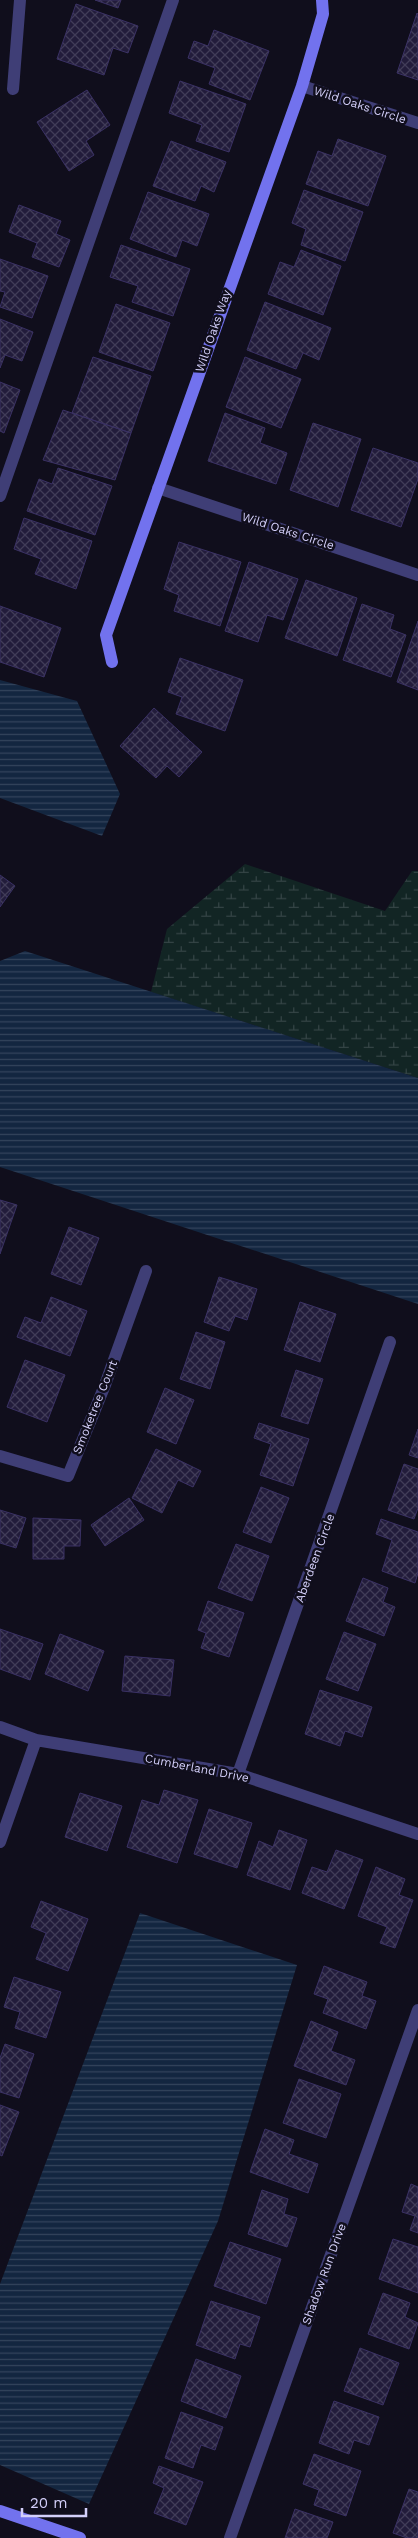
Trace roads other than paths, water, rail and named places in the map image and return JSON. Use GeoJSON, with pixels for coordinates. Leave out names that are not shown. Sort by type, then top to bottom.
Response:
{"type":"FeatureCollection","features":[{"type":"Feature","properties":{"kind":"street"},"geometry":{"type":"LineString","coordinates":[[13,89],[20,0]]}},
{"type":"Feature","properties":{"kind":"street"},"geometry":{"type":"LineString","coordinates":[[0,496],[173,0]]}},
{"type":"Feature","properties":{"kind":"street","name":"Wild Oaks Way"},"geometry":{"type":"LineString","coordinates":[[112,662],[106,635],[302,86],[323,14],[322,0]]}},
{"type":"Feature","properties":{"kind":"street","name":"Wild Oaks Circle"},"geometry":{"type":"LineString","coordinates":[[302,86],[418,123]]}},
{"type":"Feature","properties":{"kind":"street","name":"Wild Oaks Circle"},"geometry":{"type":"LineString","coordinates":[[158,488],[418,575]]}},
{"type":"Feature","properties":{"kind":"street","name":"Smoketree Court"},"geometry":{"type":"LineString","coordinates":[[0,1456],[68,1476],[105,1385],[146,1271]]}},
{"type":"Feature","properties":{"kind":"street","name":"Aberdeen Circle"},"geometry":{"type":"LineString","coordinates":[[238,1774],[390,1342]]}},
{"type":"Feature","properties":{"kind":"street","name":"Cumberland Drive"},"geometry":{"type":"LineString","coordinates":[[0,1727],[36,1740],[238,1774],[418,1834]]}},
{"type":"Feature","properties":{"kind":"street"},"geometry":{"type":"LineString","coordinates":[[0,1842],[36,1740]]}},
{"type":"Feature","properties":{"kind":"street","name":"Shadow Run Drive"},"geometry":{"type":"LineString","coordinates":[[230,2538],[418,2010]]}},
{"type":"Feature","properties":{"kind":"street"},"geometry":{"type":"LineString","coordinates":[[0,2511],[80,2538]]}},
{"type":"Feature","properties":{"kind":"water"},"geometry":{"type":"Polygon","coordinates":[[[0,680],[77,701],[120,794],[102,836],[0,798],[0,680]]]}},
{"type":"Feature","properties":{"kind":"water"},"geometry":{"type":"Polygon","coordinates":[[[25,951],[418,1078],[418,1304],[0,1167],[0,961],[25,951]]]}},
{"type":"Feature","properties":{"kind":"water"},"geometry":{"type":"Polygon","coordinates":[[[140,1913],[297,1965],[218,2221],[89,2504],[0,2465],[0,2284],[140,1913]]]}}]}
